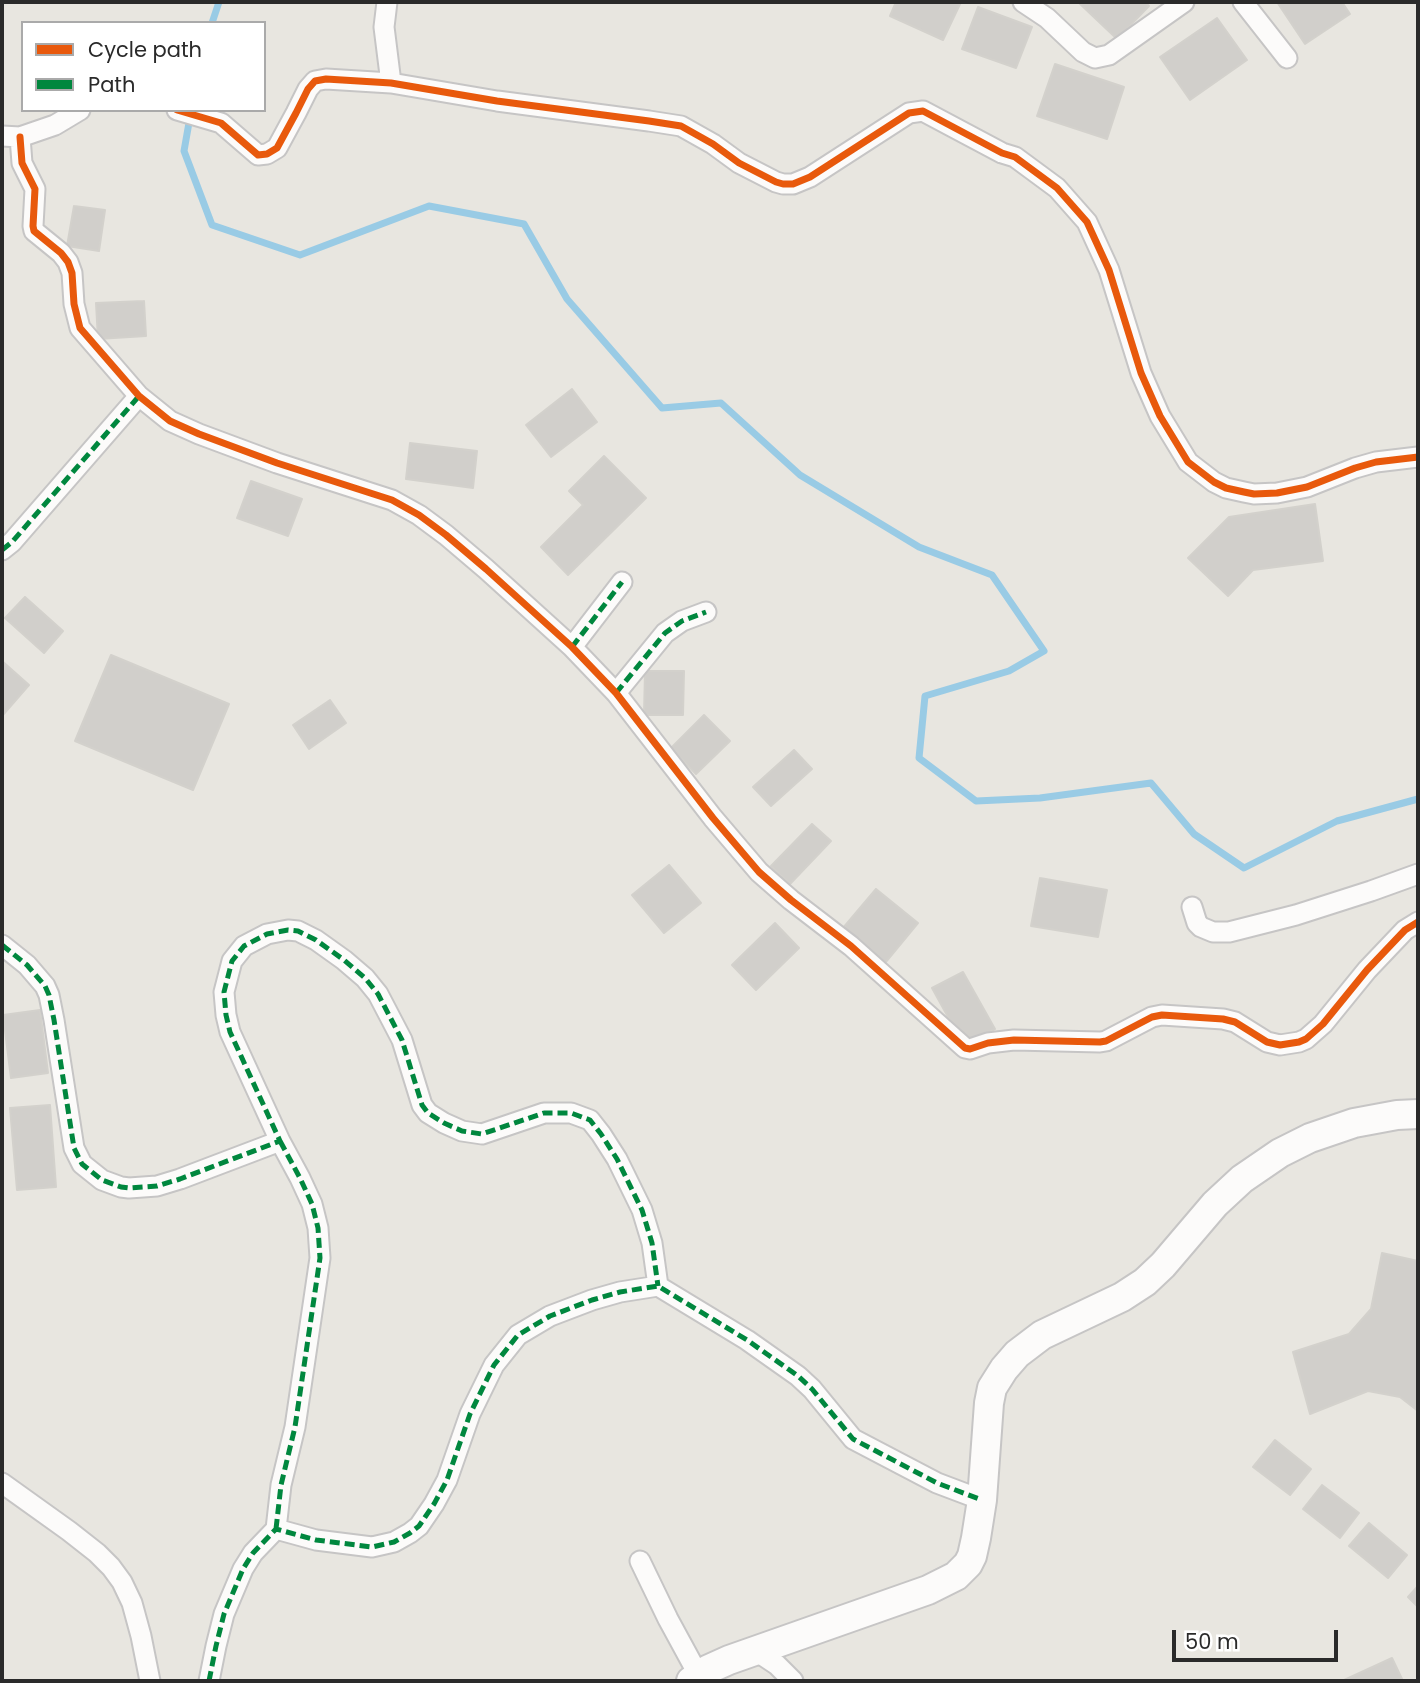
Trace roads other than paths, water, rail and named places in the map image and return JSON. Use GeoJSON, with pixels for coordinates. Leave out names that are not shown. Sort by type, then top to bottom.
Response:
{"type":"FeatureCollection","features":[{"type":"Feature","properties":{"kind":"main road"},"geometry":{"type":"LineString","coordinates":[[695,1678],[729,1660],[928,1590],[956,1576],[972,1556],[982,1500],[992,1388],[1017,1354],[1042,1335],[1122,1297],[1145,1282],[1215,1204],[1242,1179],[1280,1153],[1310,1138],[1354,1122],[1418,1114]]}},
{"type":"Feature","properties":{"kind":"street"},"geometry":{"type":"LineString","coordinates":[[387,2],[384,27],[391,82]]}},
{"type":"Feature","properties":{"kind":"street"},"geometry":{"type":"LineString","coordinates":[[1023,2],[1047,18],[1083,52],[1095,58],[1110,55],[1184,2]]}},
{"type":"Feature","properties":{"kind":"street"},"geometry":{"type":"LineString","coordinates":[[1243,2],[1287,58]]}},
{"type":"Feature","properties":{"kind":"street"},"geometry":{"type":"LineString","coordinates":[[184,112],[221,123],[258,155],[267,154],[277,148],[307,89],[316,81],[327,79],[391,82],[497,101],[681,126],[753,171],[776,182],[793,184],[810,177],[909,113],[923,111],[1002,153],[1016,157],[1057,188],[1087,222],[1109,270],[1141,373],[1160,416],[1188,462],[1214,482],[1244,492],[1277,493],[1307,487],[1355,468],[1418,457]]}},
{"type":"Feature","properties":{"kind":"street"},"geometry":{"type":"LineString","coordinates":[[77,112],[55,125],[11,136],[36,189],[34,231],[61,253],[72,273],[74,304],[80,328],[139,396],[170,421],[199,435],[392,500],[437,528],[572,647],[616,694],[720,827],[759,872],[851,946],[965,1048],[1014,1040],[1100,1042],[1152,1017],[1163,1015],[1223,1019],[1240,1025],[1266,1042],[1280,1045],[1299,1042],[1323,1024],[1367,970],[1405,930],[1418,922]]}},
{"type":"Feature","properties":{"kind":"street"},"geometry":{"type":"LineString","coordinates":[[2,550],[12,542],[139,396]]}},
{"type":"Feature","properties":{"kind":"street"},"geometry":{"type":"LineString","coordinates":[[572,647],[622,582]]}},
{"type":"Feature","properties":{"kind":"street"},"geometry":{"type":"LineString","coordinates":[[616,694],[665,633],[682,621],[706,612]]}},
{"type":"Feature","properties":{"kind":"street"},"geometry":{"type":"LineString","coordinates":[[1192,907],[1196,923],[1201,927],[1213,932],[1229,932],[1296,915],[1418,874]]}},
{"type":"Feature","properties":{"kind":"street"},"geometry":{"type":"LineString","coordinates":[[209,1681],[224,1614],[243,1569],[253,1553],[276,1530],[281,1485],[295,1427],[320,1258],[318,1228],[312,1204],[230,1032],[224,992],[232,961],[240,950],[258,938],[288,930],[298,931],[316,940],[344,960],[365,978],[388,1010],[402,1040],[422,1105],[428,1113],[443,1123],[462,1131],[482,1134],[544,1113],[571,1113],[590,1120],[617,1159],[642,1210],[652,1243],[658,1286]]}},
{"type":"Feature","properties":{"kind":"street"},"geometry":{"type":"LineString","coordinates":[[2,945],[27,965],[45,986],[54,1020],[74,1147],[82,1164],[94,1175],[121,1187],[157,1186],[280,1141]]}},
{"type":"Feature","properties":{"kind":"street"},"geometry":{"type":"LineString","coordinates":[[276,1530],[316,1540],[372,1547],[403,1538],[419,1526],[434,1504],[447,1480],[470,1413],[494,1365],[518,1335],[568,1308],[620,1292],[658,1286],[747,1340],[798,1376],[853,1439],[937,1483],[982,1500]]}},
{"type":"Feature","properties":{"kind":"street"},"geometry":{"type":"LineString","coordinates":[[2,1483],[97,1553],[111,1567],[122,1582],[132,1604],[150,1681]]}},
{"type":"Feature","properties":{"kind":"street"},"geometry":{"type":"LineString","coordinates":[[640,1561],[695,1678]]}},
{"type":"Feature","properties":{"kind":"street"},"geometry":{"type":"LineString","coordinates":[[756,1651],[777,1665],[793,1681]]}},
{"type":"Feature","properties":{"kind":"waterway"},"geometry":{"type":"LineString","coordinates":[[213,21],[219,2]]}},
{"type":"Feature","properties":{"kind":"waterway"},"geometry":{"type":"LineString","coordinates":[[190,117],[184,151],[212,225],[300,255],[429,206],[524,224],[567,299],[662,408],[721,403],[800,475],[919,547],[992,575],[1044,651],[1009,671],[925,696],[919,758],[976,801],[1040,798],[1151,783],[1194,834],[1244,868],[1337,821],[1418,799]]}}]}
